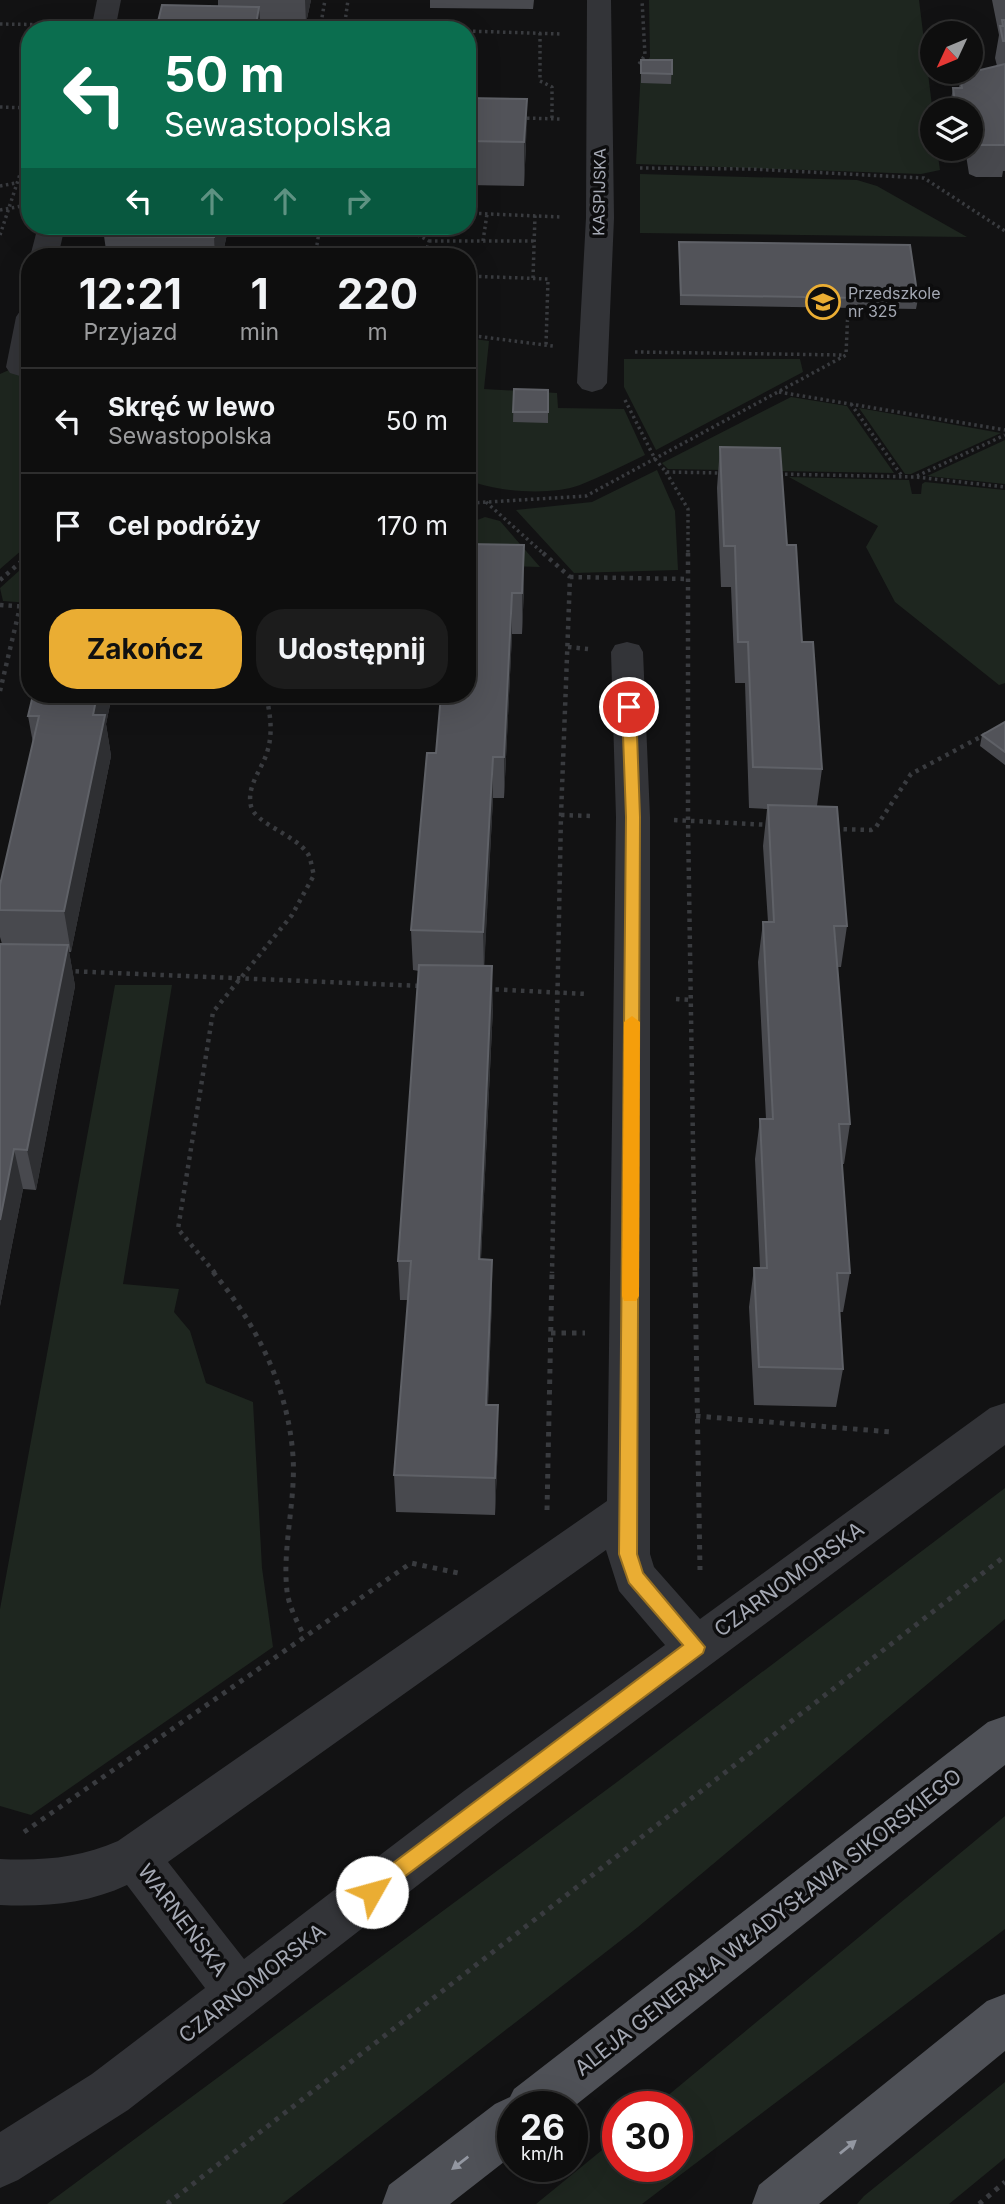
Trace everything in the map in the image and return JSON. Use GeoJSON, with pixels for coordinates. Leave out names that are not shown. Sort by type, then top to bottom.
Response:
{"type":"FeatureCollection","features":[{"type":"Feature","properties":{"kind":"main road","name":"ALEJA GENERAŁA WŁADYSŁAWA SIKORSKIEGO"},"geometry":{"type":"LineString","coordinates":[[552,2091],[1005,1737]]}},
{"type":"Feature","properties":{"kind":"main road"},"geometry":{"type":"LineString","coordinates":[[778,2204],[1005,2019]]}},
{"type":"Feature","properties":{"kind":"main road"},"geometry":{"type":"LineString","coordinates":[[408,2204],[497,2134]]}},
{"type":"Feature","properties":{"kind":"street"},"geometry":{"type":"LineString","coordinates":[[105,21],[109,0]]}},
{"type":"Feature","properties":{"kind":"street","name":"KASPIJSKA"},"geometry":{"type":"LineString","coordinates":[[592,383],[600,218],[599,0]]}},
{"type":"Feature","properties":{"kind":"street"},"geometry":{"type":"LineString","coordinates":[[20,367],[21,362]]}},
{"type":"Feature","properties":{"kind":"street"},"geometry":{"type":"LineString","coordinates":[[627,652],[633,817],[628,1554],[635,1577],[696,1647]]}},
{"type":"Feature","properties":{"kind":"street","name":"CZARNOMORSKA"},"geometry":{"type":"LineString","coordinates":[[0,2162],[110,2092],[481,1807],[1005,1421]]}},
{"type":"Feature","properties":{"kind":"street"},"geometry":{"type":"LineString","coordinates":[[135,1857],[629,1509]]}},
{"type":"Feature","properties":{"kind":"street","name":"WARNEŃSKA"},"geometry":{"type":"LineString","coordinates":[[8,1860],[39,1884],[99,1874],[135,1857],[240,1994]]}},
{"type":"Feature","properties":{"kind":"path"},"geometry":{"type":"LineString","coordinates":[[322,21],[326,0]]}},
{"type":"Feature","properties":{"kind":"path"},"geometry":{"type":"LineString","coordinates":[[345,21],[348,0]]}},
{"type":"Feature","properties":{"kind":"path"},"geometry":{"type":"LineString","coordinates":[[638,65],[645,55],[642,0]]}},
{"type":"Feature","properties":{"kind":"path"},"geometry":{"type":"LineString","coordinates":[[0,24],[21,24]]}},
{"type":"Feature","properties":{"kind":"path"},"geometry":{"type":"LineString","coordinates":[[476,31],[600,35]]}},
{"type":"Feature","properties":{"kind":"path"},"geometry":{"type":"LineString","coordinates":[[540,33],[540,80],[552,87],[552,119]]}},
{"type":"Feature","properties":{"kind":"path"},"geometry":{"type":"LineString","coordinates":[[0,107],[21,108]]}},
{"type":"Feature","properties":{"kind":"path"},"geometry":{"type":"LineString","coordinates":[[516,118],[601,119]]}},
{"type":"Feature","properties":{"kind":"path"},"geometry":{"type":"LineString","coordinates":[[600,166],[751,169],[924,178],[1005,231]]}},
{"type":"Feature","properties":{"kind":"path"},"geometry":{"type":"LineString","coordinates":[[0,235],[21,171]]}},
{"type":"Feature","properties":{"kind":"path"},"geometry":{"type":"LineString","coordinates":[[0,186],[17,183]]}},
{"type":"Feature","properties":{"kind":"path"},"geometry":{"type":"LineString","coordinates":[[0,210],[11,206]]}},
{"type":"Feature","properties":{"kind":"path"},"geometry":{"type":"LineString","coordinates":[[476,213],[600,218]]}},
{"type":"Feature","properties":{"kind":"path"},"geometry":{"type":"LineString","coordinates":[[483,241],[487,214]]}},
{"type":"Feature","properties":{"kind":"path"},"geometry":{"type":"LineString","coordinates":[[533,278],[535,215]]}},
{"type":"Feature","properties":{"kind":"path"},"geometry":{"type":"LineString","coordinates":[[418,235],[429,241],[534,241]]}},
{"type":"Feature","properties":{"kind":"path"},"geometry":{"type":"LineString","coordinates":[[427,248],[429,241]]}},
{"type":"Feature","properties":{"kind":"path"},"geometry":{"type":"LineString","coordinates":[[476,276],[548,279],[546,345]]}},
{"type":"Feature","properties":{"kind":"path"},"geometry":{"type":"LineString","coordinates":[[846,355],[848,308]]}},
{"type":"Feature","properties":{"kind":"path"},"geometry":{"type":"LineString","coordinates":[[476,336],[558,346]]}},
{"type":"Feature","properties":{"kind":"path"},"geometry":{"type":"LineString","coordinates":[[633,352],[846,355]]}},
{"type":"Feature","properties":{"kind":"path"},"geometry":{"type":"LineString","coordinates":[[476,504],[586,496],[846,355]]}},
{"type":"Feature","properties":{"kind":"path"},"geometry":{"type":"LineString","coordinates":[[620,390],[655,459],[688,509],[688,821],[700,1570]]}},
{"type":"Feature","properties":{"kind":"path"},"geometry":{"type":"LineString","coordinates":[[779,392],[1005,433]]}},
{"type":"Feature","properties":{"kind":"path"},"geometry":{"type":"LineString","coordinates":[[851,404],[903,477]]}},
{"type":"Feature","properties":{"kind":"path"},"geometry":{"type":"LineString","coordinates":[[916,477],[1005,433]]}},
{"type":"Feature","properties":{"kind":"path"},"geometry":{"type":"LineString","coordinates":[[666,472],[722,473]]}},
{"type":"Feature","properties":{"kind":"path"},"geometry":{"type":"LineString","coordinates":[[778,474],[916,477],[1005,487]]}},
{"type":"Feature","properties":{"kind":"path"},"geometry":{"type":"LineString","coordinates":[[486,502],[570,577],[688,579]]}},
{"type":"Feature","properties":{"kind":"path"},"geometry":{"type":"LineString","coordinates":[[0,580],[21,562]]}},
{"type":"Feature","properties":{"kind":"path"},"geometry":{"type":"LineString","coordinates":[[547,1517],[561,815],[570,577]]}},
{"type":"Feature","properties":{"kind":"path"},"geometry":{"type":"LineString","coordinates":[[0,605],[20,607],[0,691]]}},
{"type":"Feature","properties":{"kind":"path"},"geometry":{"type":"LineString","coordinates":[[268,703],[271,720],[269,747],[259,774],[249,790],[251,809],[262,822],[282,830],[308,854],[314,875],[292,915],[237,978],[213,1012],[178,1229],[225,1286],[263,1343],[285,1405],[293,1457],[287,1590],[292,1612],[304,1636]]}},
{"type":"Feature","properties":{"kind":"path"},"geometry":{"type":"LineString","coordinates":[[835,829],[871,830],[876,827],[911,774],[993,730]]}},
{"type":"Feature","properties":{"kind":"path"},"geometry":{"type":"LineString","coordinates":[[561,815],[781,826]]}},
{"type":"Feature","properties":{"kind":"path"},"geometry":{"type":"LineString","coordinates":[[55,970],[424,986]]}},
{"type":"Feature","properties":{"kind":"path"},"geometry":{"type":"LineString","coordinates":[[478,989],[692,1000]]}},
{"type":"Feature","properties":{"kind":"path"},"geometry":{"type":"LineString","coordinates":[[696,1416],[891,1432]]}},
{"type":"Feature","properties":{"kind":"path"},"geometry":{"type":"LineString","coordinates":[[167,2204],[1005,1556]]}},
{"type":"Feature","properties":{"kind":"path"},"geometry":{"type":"LineString","coordinates":[[8,1860],[304,1636],[411,1563],[467,1574]]}},
{"type":"Feature","properties":{"kind":"path"},"geometry":{"type":"LineString","coordinates":[[979,2204],[1005,2182]]}},
{"type":"Feature","properties":{"kind":"shaded area"},"geometry":{"type":"Polygon","coordinates":[[[649,0],[919,0],[922,21],[920,84],[929,84],[931,98],[920,98],[920,161],[939,161],[940,170],[921,174],[636,164],[641,69],[650,57],[649,0]]]}},
{"type":"Feature","properties":{"kind":"shaded area"},"geometry":{"type":"Polygon","coordinates":[[[640,174],[857,180],[877,186],[967,237],[640,233],[640,174]]]}},
{"type":"Feature","properties":{"kind":"shaded area"},"geometry":{"type":"Polygon","coordinates":[[[476,339],[489,341],[484,389],[557,393],[558,408],[624,409],[645,455],[580,485],[554,491],[508,490],[476,483],[476,339]]]}},
{"type":"Feature","properties":{"kind":"shaded area"},"geometry":{"type":"Polygon","coordinates":[[[624,359],[800,359],[803,372],[656,450],[624,387],[624,359]]]}},
{"type":"Feature","properties":{"kind":"shaded area"},"geometry":{"type":"Polygon","coordinates":[[[9,370],[21,370],[21,551],[0,569],[0,374],[9,370]]]}},
{"type":"Feature","properties":{"kind":"shaded area"},"geometry":{"type":"Polygon","coordinates":[[[791,397],[847,406],[894,473],[668,469],[662,463],[791,397]]]}},
{"type":"Feature","properties":{"kind":"shaded area"},"geometry":{"type":"Polygon","coordinates":[[[859,408],[1001,433],[911,474],[905,474],[859,408]]]}},
{"type":"Feature","properties":{"kind":"shaded area"},"geometry":{"type":"Polygon","coordinates":[[[1005,440],[1005,484],[927,476],[1005,440]]]}},
{"type":"Feature","properties":{"kind":"shaded area"},"geometry":{"type":"Polygon","coordinates":[[[657,470],[675,511],[678,570],[574,573],[516,510],[592,502],[657,470]]]}},
{"type":"Feature","properties":{"kind":"shaded area"},"geometry":{"type":"Polygon","coordinates":[[[789,477],[909,480],[912,494],[921,494],[922,484],[925,482],[1005,490],[1005,683],[999,685],[895,602],[866,547],[878,526],[789,477]]]}},
{"type":"Feature","properties":{"kind":"shaded area"},"geometry":{"type":"Polygon","coordinates":[[[485,517],[500,521],[540,567],[476,566],[476,520],[485,517]]]}},
{"type":"Feature","properties":{"kind":"shaded area"},"geometry":{"type":"Polygon","coordinates":[[[21,569],[21,602],[3,601],[0,588],[21,569]]]}},
{"type":"Feature","properties":{"kind":"shaded area"},"geometry":{"type":"Polygon","coordinates":[[[115,985],[172,985],[123,1284],[179,1289],[174,1312],[190,1331],[206,1383],[253,1402],[262,1568],[273,1647],[31,1815],[0,1806],[0,1609],[115,985]]]}},
{"type":"Feature","properties":{"kind":"shaded area"},"geometry":{"type":"Polygon","coordinates":[[[1005,1488],[1005,1619],[638,1927],[282,2204],[47,2204],[617,1782],[1005,1488]]]}},
{"type":"Feature","properties":{"kind":"shaded area"},"geometry":{"type":"Polygon","coordinates":[[[1005,1816],[1005,1929],[693,2165],[693,2091],[673,2091],[1005,1816]]]}},
{"type":"Feature","properties":{"kind":"shaded area"},"geometry":{"type":"Polygon","coordinates":[[[1005,2082],[1005,2158],[949,2204],[857,2204],[864,2196],[1005,2082]]]}},
{"type":"Feature","properties":{"kind":"shaded area"},"geometry":{"type":"Polygon","coordinates":[[[602,2150],[602,2182],[671,2182],[642,2204],[536,2204],[563,2182],[588,2182],[588,2162],[602,2150]]]}},
{"type":"Feature","properties":{"kind":"building"},"geometry":{"type":"Polygon","coordinates":[[[162,5],[259,7],[257,21],[158,21],[162,5]]]}},
{"type":"Feature","properties":{"kind":"building"},"geometry":{"type":"Polygon","coordinates":[[[1002,20],[1005,20],[1005,41],[1000,26],[1003,26],[1002,20]]]}},
{"type":"Feature","properties":{"kind":"building"},"geometry":{"type":"Polygon","coordinates":[[[641,60],[672,60],[672,74],[641,73],[641,60]]]}},
{"type":"Feature","properties":{"kind":"building"},"geometry":{"type":"Polygon","coordinates":[[[1005,64],[1005,145],[983,145],[983,98],[954,98],[953,88],[962,88],[961,84],[984,84],[984,69],[1005,64]]]}},
{"type":"Feature","properties":{"kind":"building"},"geometry":{"type":"Polygon","coordinates":[[[476,98],[527,99],[524,142],[476,141],[476,98]]]}},
{"type":"Feature","properties":{"kind":"building"},"geometry":{"type":"Polygon","coordinates":[[[104,235],[214,235],[214,237],[104,235]]]}},
{"type":"Feature","properties":{"kind":"building"},"geometry":{"type":"Polygon","coordinates":[[[679,242],[910,245],[918,299],[681,295],[679,242]]]}},
{"type":"Feature","properties":{"kind":"building"},"geometry":{"type":"Polygon","coordinates":[[[514,389],[548,390],[548,412],[513,412],[514,389]]]}},
{"type":"Feature","properties":{"kind":"building"},"geometry":{"type":"Polygon","coordinates":[[[720,447],[780,448],[787,545],[796,545],[802,642],[813,642],[822,769],[753,767],[748,642],[738,642],[735,546],[724,546],[720,447]]]}},
{"type":"Feature","properties":{"kind":"building"},"geometry":{"type":"Polygon","coordinates":[[[476,544],[524,545],[522,593],[512,593],[504,757],[493,757],[483,932],[411,930],[427,753],[436,753],[440,703],[476,703],[476,544]]]}},
{"type":"Feature","properties":{"kind":"building"},"geometry":{"type":"Polygon","coordinates":[[[31,703],[95,703],[93,715],[105,715],[64,911],[0,910],[0,885],[39,716],[28,716],[31,703]]]}},
{"type":"Feature","properties":{"kind":"building"},"geometry":{"type":"Polygon","coordinates":[[[1005,722],[1005,752],[982,735],[1005,722]]]}},
{"type":"Feature","properties":{"kind":"building"},"geometry":{"type":"Polygon","coordinates":[[[768,805],[837,807],[847,926],[834,926],[850,1124],[839,1124],[850,1273],[837,1273],[843,1369],[759,1367],[754,1268],[767,1268],[760,1119],[773,1119],[763,922],[774,922],[768,805]]]}},
{"type":"Feature","properties":{"kind":"building"},"geometry":{"type":"Polygon","coordinates":[[[0,944],[68,945],[27,1150],[14,1149],[0,1220],[0,944]]]}},
{"type":"Feature","properties":{"kind":"building"},"geometry":{"type":"Polygon","coordinates":[[[419,965],[492,966],[479,1259],[492,1260],[486,1405],[498,1405],[495,1478],[394,1475],[411,1261],[398,1261],[419,965]]]}},
{"type":"Feature","properties":{"kind":"slow traffic"},"geometry":{"type":"LineString","coordinates":[[630,1296],[632,1022]]}},
{"type":"Feature","properties":{"kind":"place","name":"Przedszkole nr 325"},"geometry":{"type":"Point","coordinates":[823,302]}},
{"type":"Feature","properties":{"kind":"route"},"geometry":{"type":"LineString","coordinates":[[372,1892],[696,1647],[635,1577],[628,1554],[633,817],[629,707]]}}]}
